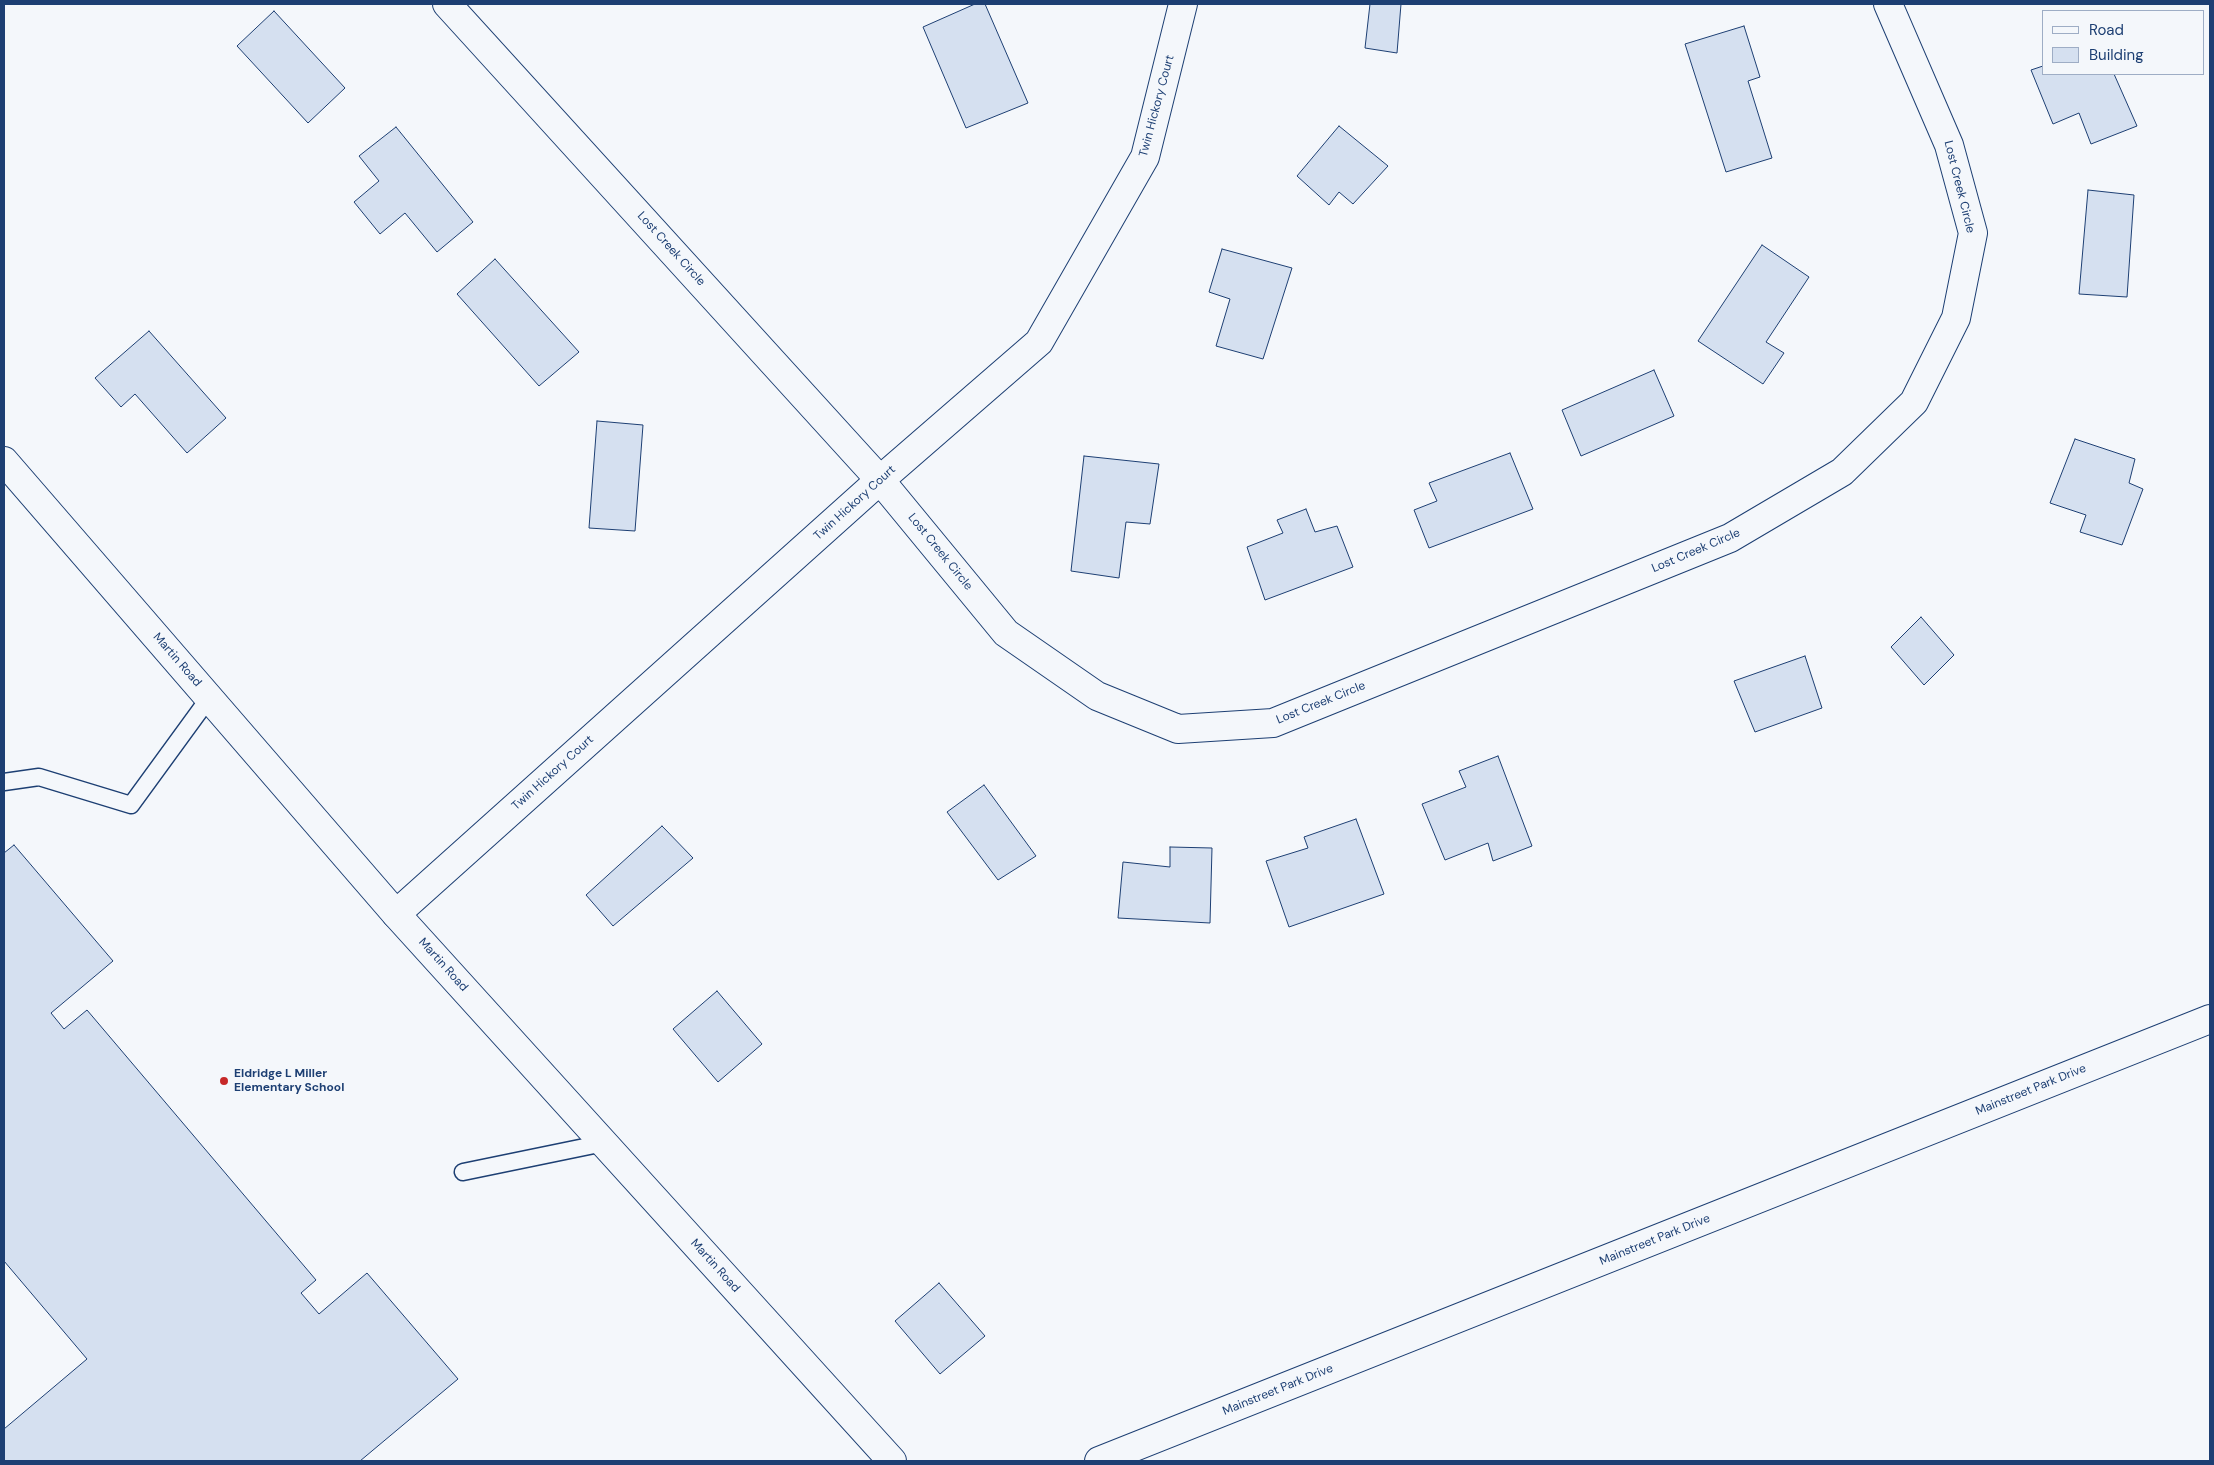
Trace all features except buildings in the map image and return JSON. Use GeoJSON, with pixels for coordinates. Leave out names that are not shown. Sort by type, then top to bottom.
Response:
{"type":"FeatureCollection","features":[{"type":"Feature","properties":{"kind":"street","name":"Lost Creek Circle"},"geometry":{"type":"LineString","coordinates":[[447,4],[880,480],[1006,633],[1097,696],[1178,729],[1273,723],[1730,538],[1842,472],[1914,402],[1956,318],[1973,233],[1949,145],[1888,4]]}},
{"type":"Feature","properties":{"kind":"street","name":"Twin Hickory Court"},"geometry":{"type":"LineString","coordinates":[[396,914],[880,480],[1039,342],[1145,157],[1184,4]]}},
{"type":"Feature","properties":{"kind":"street","name":"Martin Road"},"geometry":{"type":"LineString","coordinates":[[4,460],[396,914],[892,1461]]}},
{"type":"Feature","properties":{"kind":"street","name":"Mainstreet Park Drive"},"geometry":{"type":"LineString","coordinates":[[1099,1461],[2210,1019]]}},
{"type":"Feature","properties":{"kind":"lane"},"geometry":{"type":"LineString","coordinates":[[4,782],[39,777],[131,805],[209,698]]}},
{"type":"Feature","properties":{"kind":"lane"},"geometry":{"type":"LineString","coordinates":[[463,1172],[604,1143]]}},
{"type":"Feature","properties":{"kind":"place","name":"Eldridge L Miller Elementary School"},"geometry":{"type":"Point","coordinates":[224,1081]}}]}
